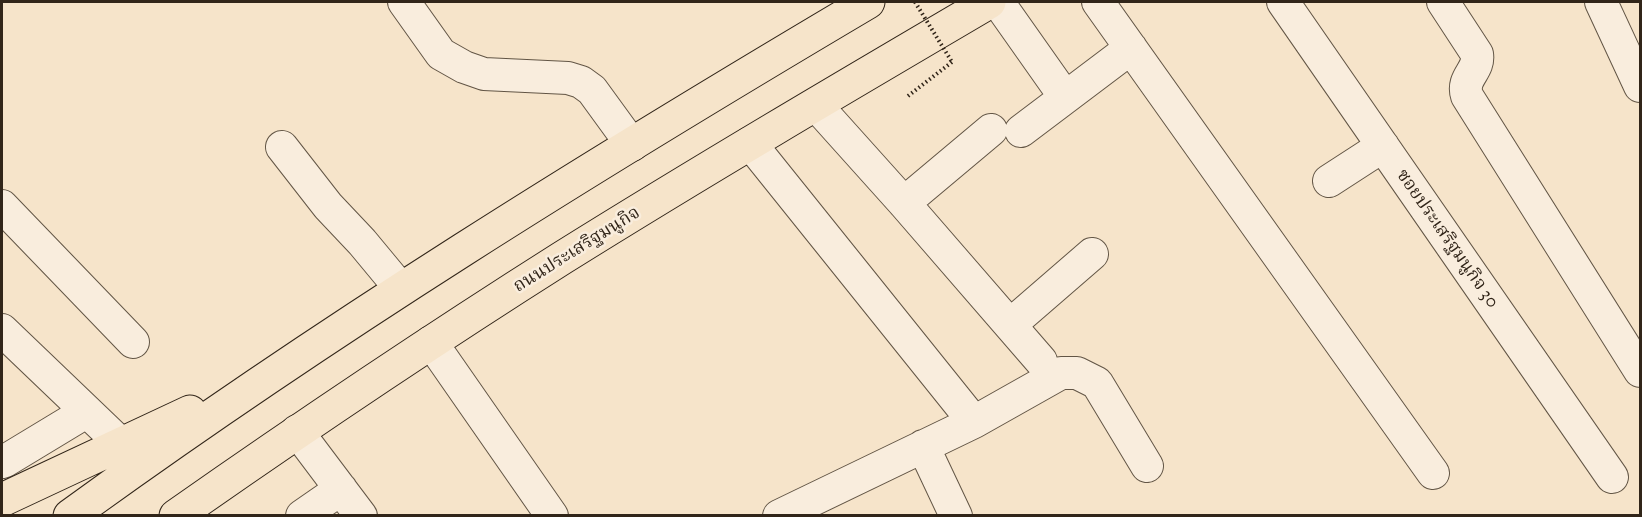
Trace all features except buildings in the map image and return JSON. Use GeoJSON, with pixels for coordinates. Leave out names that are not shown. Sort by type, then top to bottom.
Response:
{"type":"FeatureCollection","features":[{"type":"Feature","properties":{"kind":"main road"},"geometry":{"type":"LineString","coordinates":[[70,516],[278,370],[401,289],[868,2]]}},
{"type":"Feature","properties":{"kind":"main road","name":"ถนนประเสริฐมนูกิจ"},"geometry":{"type":"LineString","coordinates":[[176,516],[430,342],[750,143],[989,2]]}},
{"type":"Feature","properties":{"kind":"main road"},"geometry":{"type":"LineString","coordinates":[[2,500],[278,370]]}},
{"type":"Feature","properties":{"kind":"street"},"geometry":{"type":"LineString","coordinates":[[404,2],[441,54],[464,67],[484,74],[568,78],[581,82],[592,90],[632,145]]}},
{"type":"Feature","properties":{"kind":"street"},"geometry":{"type":"LineString","coordinates":[[998,2],[1065,97]]}},
{"type":"Feature","properties":{"kind":"street"},"geometry":{"type":"LineString","coordinates":[[1098,2],[1433,472]]}},
{"type":"Feature","properties":{"kind":"street","name":"ซอยประเสริฐมนูกิจ 30"},"geometry":{"type":"LineString","coordinates":[[1283,2],[1612,477]]}},
{"type":"Feature","properties":{"kind":"street"},"geometry":{"type":"LineString","coordinates":[[1443,2],[1477,54],[1478,60],[1465,85],[1467,96],[1641,371]]}},
{"type":"Feature","properties":{"kind":"street"},"geometry":{"type":"LineString","coordinates":[[1601,2],[1641,86]]}},
{"type":"Feature","properties":{"kind":"street"},"geometry":{"type":"LineString","coordinates":[[904,203],[1006,130],[1065,97],[1131,48]]}},
{"type":"Feature","properties":{"kind":"street"},"geometry":{"type":"LineString","coordinates":[[816,105],[1041,361]]}},
{"type":"Feature","properties":{"kind":"street"},"geometry":{"type":"LineString","coordinates":[[750,143],[974,422]]}},
{"type":"Feature","properties":{"kind":"street"},"geometry":{"type":"LineString","coordinates":[[282,147],[328,206],[401,289]]}},
{"type":"Feature","properties":{"kind":"street"},"geometry":{"type":"LineString","coordinates":[[1329,181],[1383,147]]}},
{"type":"Feature","properties":{"kind":"street"},"geometry":{"type":"LineString","coordinates":[[2,206],[133,342]]}},
{"type":"Feature","properties":{"kind":"street"},"geometry":{"type":"LineString","coordinates":[[1010,325],[1092,254]]}},
{"type":"Feature","properties":{"kind":"street"},"geometry":{"type":"LineString","coordinates":[[2,330],[121,444]]}},
{"type":"Feature","properties":{"kind":"street"},"geometry":{"type":"LineString","coordinates":[[430,342],[552,516]]}},
{"type":"Feature","properties":{"kind":"street"},"geometry":{"type":"LineString","coordinates":[[779,516],[974,422],[1061,373],[1077,373],[1097,383],[1147,466]]}},
{"type":"Feature","properties":{"kind":"street"},"geometry":{"type":"LineString","coordinates":[[2,462],[86,412]]}},
{"type":"Feature","properties":{"kind":"street"},"geometry":{"type":"LineString","coordinates":[[297,431],[361,516]]}},
{"type":"Feature","properties":{"kind":"street"},"geometry":{"type":"LineString","coordinates":[[923,446],[956,516]]}},
{"type":"Feature","properties":{"kind":"street"},"geometry":{"type":"LineString","coordinates":[[302,516],[341,489]]}},
{"type":"Feature","properties":{"kind":"path"},"geometry":{"type":"LineString","coordinates":[[908,96],[952,62],[915,2]]}}]}
